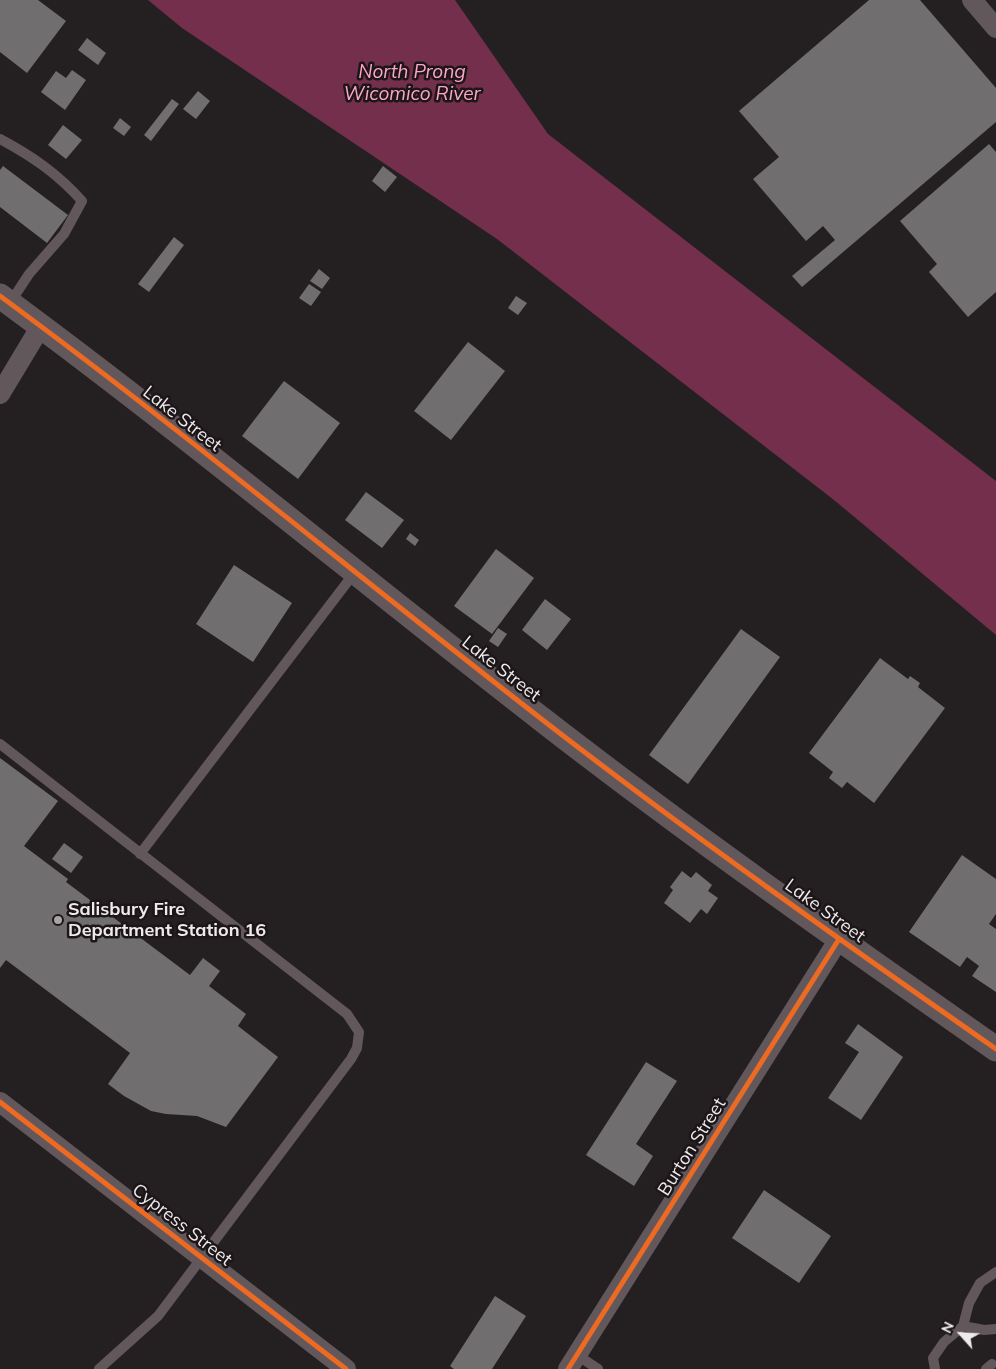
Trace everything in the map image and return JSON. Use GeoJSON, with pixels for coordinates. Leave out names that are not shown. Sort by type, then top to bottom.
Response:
{"type":"FeatureCollection","features":[{"type":"Feature","properties":{"kind":"street"},"geometry":{"type":"LineString","coordinates":[[972,0],[996,28]]}},
{"type":"Feature","properties":{"kind":"street","name":"Lake Street"},"geometry":{"type":"LineString","coordinates":[[5,299],[42,326],[546,723],[839,939],[996,1049]]}},
{"type":"Feature","properties":{"kind":"street"},"geometry":{"type":"LineString","coordinates":[[0,394],[42,326]]}},
{"type":"Feature","properties":{"kind":"street","name":"Burton Street"},"geometry":{"type":"LineString","coordinates":[[573,1362],[839,939]]}},
{"type":"Feature","properties":{"kind":"street","name":"Cypress Street"},"geometry":{"type":"LineString","coordinates":[[0,1102],[346,1369]]}},
{"type":"Feature","properties":{"kind":"lane"},"geometry":{"type":"LineString","coordinates":[[0,139],[28,154],[62,178],[82,201],[64,234],[5,299]]}},
{"type":"Feature","properties":{"kind":"lane"},"geometry":{"type":"LineString","coordinates":[[140,854],[355,572]]}},
{"type":"Feature","properties":{"kind":"lane"},"geometry":{"type":"LineString","coordinates":[[0,744],[346,1014],[353,1020],[359,1032],[357,1048],[351,1059],[203,1258],[158,1316],[99,1369]]}},
{"type":"Feature","properties":{"kind":"lane"},"geometry":{"type":"LineString","coordinates":[[935,1369],[932,1358],[944,1342],[963,1326],[969,1303],[980,1284],[996,1272]]}},
{"type":"Feature","properties":{"kind":"lane"},"geometry":{"type":"LineString","coordinates":[[963,1326],[984,1330],[996,1329]]}},
{"type":"Feature","properties":{"kind":"lane"},"geometry":{"type":"LineString","coordinates":[[573,1362],[598,1369]]}},
{"type":"Feature","properties":{"kind":"water","name":"North Prong Wicomico River"},"geometry":{"type":"Polygon","coordinates":[[[148,0],[455,0],[548,134],[996,481],[996,635],[834,500],[497,239],[182,28],[148,0]]]}},
{"type":"Feature","properties":{"kind":"building"},"geometry":{"type":"Polygon","coordinates":[[[0,0],[38,0],[66,21],[27,73],[0,52],[0,0]]]}},
{"type":"Feature","properties":{"kind":"building"},"geometry":{"type":"Polygon","coordinates":[[[869,0],[920,0],[996,88],[996,122],[802,287],[792,276],[835,240],[823,226],[806,241],[753,179],[779,157],[739,111],[869,0]]]}},
{"type":"Feature","properties":{"kind":"building"},"geometry":{"type":"Polygon","coordinates":[[[87,38],[106,53],[98,65],[78,50],[87,38]]]}},
{"type":"Feature","properties":{"kind":"building"},"geometry":{"type":"Polygon","coordinates":[[[72,70],[86,80],[65,110],[41,92],[56,71],[66,78],[72,70]]]}},
{"type":"Feature","properties":{"kind":"building"},"geometry":{"type":"Polygon","coordinates":[[[198,91],[210,101],[196,119],[183,109],[198,91]]]}},
{"type":"Feature","properties":{"kind":"building"},"geometry":{"type":"Polygon","coordinates":[[[172,99],[179,104],[151,141],[144,135],[172,99]]]}},
{"type":"Feature","properties":{"kind":"building"},"geometry":{"type":"Polygon","coordinates":[[[120,118],[131,127],[124,136],[113,128],[120,118]]]}},
{"type":"Feature","properties":{"kind":"building"},"geometry":{"type":"Polygon","coordinates":[[[63,125],[82,140],[66,159],[48,145],[63,125]]]}},
{"type":"Feature","properties":{"kind":"building"},"geometry":{"type":"Polygon","coordinates":[[[989,144],[996,152],[996,292],[968,317],[929,272],[937,264],[900,221],[989,144]]]}},
{"type":"Feature","properties":{"kind":"building"},"geometry":{"type":"Polygon","coordinates":[[[3,166],[68,215],[47,243],[0,207],[0,170],[3,166]]]}},
{"type":"Feature","properties":{"kind":"building"},"geometry":{"type":"Polygon","coordinates":[[[383,166],[397,177],[385,192],[372,181],[383,166]]]}},
{"type":"Feature","properties":{"kind":"building"},"geometry":{"type":"Polygon","coordinates":[[[174,237],[184,245],[149,292],[138,284],[174,237]]]}},
{"type":"Feature","properties":{"kind":"building"},"geometry":{"type":"Polygon","coordinates":[[[319,269],[330,278],[322,289],[310,281],[319,269]]]}},
{"type":"Feature","properties":{"kind":"building"},"geometry":{"type":"Polygon","coordinates":[[[309,284],[321,292],[311,306],[299,298],[309,284]]]}},
{"type":"Feature","properties":{"kind":"building"},"geometry":{"type":"Polygon","coordinates":[[[516,296],[527,303],[518,315],[508,308],[516,296]]]}},
{"type":"Feature","properties":{"kind":"building"},"geometry":{"type":"Polygon","coordinates":[[[468,342],[505,371],[451,440],[414,411],[468,342]]]}},
{"type":"Feature","properties":{"kind":"building"},"geometry":{"type":"Polygon","coordinates":[[[284,381],[340,423],[298,479],[242,436],[284,381]]]}},
{"type":"Feature","properties":{"kind":"building"},"geometry":{"type":"Polygon","coordinates":[[[366,492],[404,520],[382,548],[345,520],[366,492]]]}},
{"type":"Feature","properties":{"kind":"building"},"geometry":{"type":"Polygon","coordinates":[[[410,533],[419,540],[415,546],[406,539],[410,533]]]}},
{"type":"Feature","properties":{"kind":"building"},"geometry":{"type":"Polygon","coordinates":[[[496,549],[534,578],[492,634],[454,606],[496,549]]]}},
{"type":"Feature","properties":{"kind":"building"},"geometry":{"type":"Polygon","coordinates":[[[234,565],[292,603],[253,662],[196,624],[234,565]]]}},
{"type":"Feature","properties":{"kind":"building"},"geometry":{"type":"Polygon","coordinates":[[[545,599],[571,619],[547,650],[522,630],[545,599]]]}},
{"type":"Feature","properties":{"kind":"building"},"geometry":{"type":"Polygon","coordinates":[[[498,628],[507,634],[498,647],[489,641],[498,628]]]}},
{"type":"Feature","properties":{"kind":"building"},"geometry":{"type":"Polygon","coordinates":[[[741,629],[780,657],[688,784],[649,755],[741,629]]]}},
{"type":"Feature","properties":{"kind":"building"},"geometry":{"type":"Polygon","coordinates":[[[880,658],[908,679],[910,676],[920,683],[918,687],[945,708],[874,803],[847,782],[842,788],[829,778],[833,772],[809,753],[880,658]]]}},
{"type":"Feature","properties":{"kind":"building","name":"Salisbury Fire Department Station 16"},"geometry":{"type":"Polygon","coordinates":[[[0,758],[58,801],[24,846],[68,879],[66,882],[190,975],[203,958],[220,971],[209,986],[246,1014],[238,1026],[278,1057],[226,1127],[197,1116],[151,1111],[124,1096],[108,1084],[130,1053],[6,960],[0,968],[0,758]]]}},
{"type":"Feature","properties":{"kind":"building"},"geometry":{"type":"Polygon","coordinates":[[[64,843],[83,857],[71,873],[52,859],[64,843]]]}},
{"type":"Feature","properties":{"kind":"building"},"geometry":{"type":"Polygon","coordinates":[[[962,855],[996,879],[996,914],[989,924],[996,929],[996,992],[972,976],[979,966],[967,957],[960,967],[909,932],[962,855]]]}},
{"type":"Feature","properties":{"kind":"building"},"geometry":{"type":"Polygon","coordinates":[[[682,871],[691,878],[696,872],[712,885],[708,891],[718,898],[707,914],[701,909],[690,923],[664,903],[673,890],[670,887],[682,871]]]}},
{"type":"Feature","properties":{"kind":"building"},"geometry":{"type":"Polygon","coordinates":[[[858,1024],[903,1057],[861,1120],[828,1098],[859,1052],[845,1043],[858,1024]]]}},
{"type":"Feature","properties":{"kind":"building"},"geometry":{"type":"Polygon","coordinates":[[[646,1062],[677,1081],[636,1144],[653,1156],[634,1186],[586,1155],[646,1062]]]}},
{"type":"Feature","properties":{"kind":"building"},"geometry":{"type":"Polygon","coordinates":[[[764,1190],[831,1236],[799,1283],[732,1238],[764,1190]]]}},
{"type":"Feature","properties":{"kind":"building"},"geometry":{"type":"Polygon","coordinates":[[[495,1296],[526,1316],[492,1369],[454,1369],[450,1366],[495,1296]]]}},
{"type":"Feature","properties":{"kind":"cycle path"},"geometry":{"type":"LineString","coordinates":[[0,296],[137,400],[599,763],[768,888],[996,1049]]}},
{"type":"Feature","properties":{"kind":"cycle path"},"geometry":{"type":"LineString","coordinates":[[568,1369],[839,939]]}},
{"type":"Feature","properties":{"kind":"cycle path"},"geometry":{"type":"LineString","coordinates":[[0,1102],[346,1369]]}},
{"type":"Feature","properties":{"kind":"place","name":"Salisbury Fire Department Station 16"},"geometry":{"type":"Point","coordinates":[58,920]}}]}
